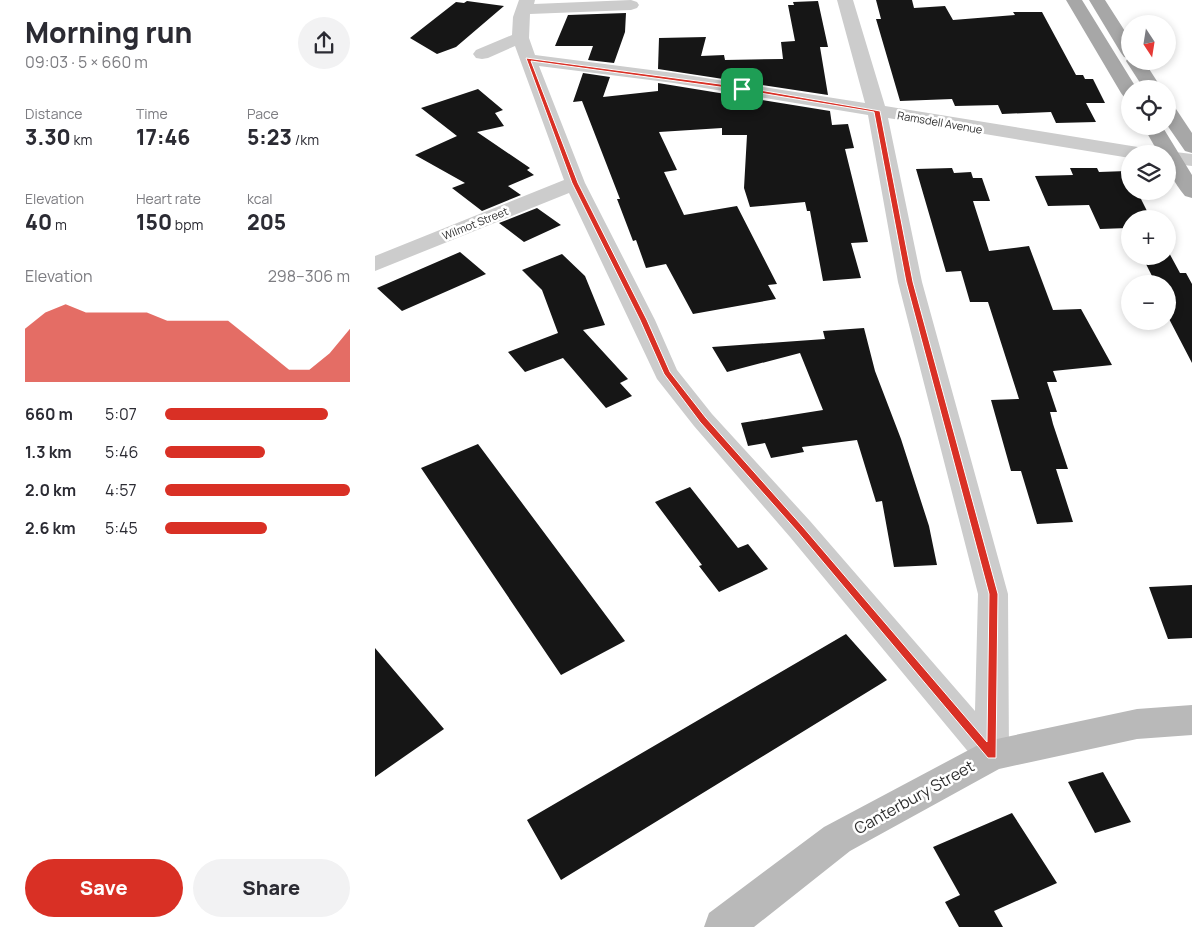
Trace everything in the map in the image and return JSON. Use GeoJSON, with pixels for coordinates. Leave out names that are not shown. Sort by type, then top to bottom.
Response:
{"type":"FeatureCollection","features":[{"type":"Feature","properties":{"kind":"main road"},"geometry":{"type":"LineString","coordinates":[[1074,0],[1123,80]]}},
{"type":"Feature","properties":{"kind":"main road"},"geometry":{"type":"LineString","coordinates":[[1097,0],[1121,39]]}},
{"type":"Feature","properties":{"kind":"main road"},"geometry":{"type":"LineString","coordinates":[[1176,123],[1192,147]]}},
{"type":"Feature","properties":{"kind":"main road"},"geometry":{"type":"LineString","coordinates":[[1159,135],[1177,159],[1192,192]]}},
{"type":"Feature","properties":{"kind":"street"},"geometry":{"type":"LineString","coordinates":[[845,0],[877,111],[909,282],[993,594],[992,755]]}},
{"type":"Feature","properties":{"kind":"street"},"geometry":{"type":"LineString","coordinates":[[631,5],[526,5],[521,17],[524,49],[575,183],[667,372],[703,420],[800,529],[992,755]]}},
{"type":"Feature","properties":{"kind":"street"},"geometry":{"type":"LineString","coordinates":[[482,54],[524,49]]}},
{"type":"Feature","properties":{"kind":"street","name":"Ramsdell Avenue"},"geometry":{"type":"LineString","coordinates":[[524,49],[674,78],[1121,150]]}},
{"type":"Feature","properties":{"kind":"street","name":"Wilmot Street"},"geometry":{"type":"LineString","coordinates":[[375,264],[575,183]]}},
{"type":"Feature","properties":{"kind":"street","name":"Canterbury Street"},"geometry":{"type":"LineString","coordinates":[[723,927],[837,839],[992,755],[1137,724],[1192,720]]}},
{"type":"Feature","properties":{"kind":"building"},"geometry":{"type":"Polygon","coordinates":[[[876,0],[912,0],[914,8],[945,6],[953,20],[1015,15],[1013,12],[1042,12],[1076,75],[1083,75],[1085,79],[1093,79],[1105,103],[1086,103],[1096,122],[1056,123],[1051,112],[1002,114],[998,105],[955,106],[952,99],[900,101],[876,19],[881,19],[876,0]]]}},
{"type":"Feature","properties":{"kind":"building"},"geometry":{"type":"Polygon","coordinates":[[[467,1],[504,6],[456,47],[437,54],[410,38],[456,2],[464,3],[467,1]]]}},
{"type":"Feature","properties":{"kind":"building"},"geometry":{"type":"Polygon","coordinates":[[[818,1],[828,47],[820,47],[828,95],[658,69],[659,38],[706,37],[701,56],[724,55],[725,60],[783,59],[781,42],[795,41],[788,5],[794,5],[793,2],[818,1]]]}},
{"type":"Feature","properties":{"kind":"building"},"geometry":{"type":"Polygon","coordinates":[[[626,13],[625,32],[614,63],[588,60],[593,46],[555,46],[568,15],[626,13]]]}},
{"type":"Feature","properties":{"kind":"building"},"geometry":{"type":"Polygon","coordinates":[[[583,73],[610,77],[603,97],[658,91],[658,83],[830,111],[832,125],[848,124],[854,148],[845,149],[868,242],[851,243],[861,278],[823,281],[810,211],[807,211],[805,202],[750,207],[744,188],[747,135],[722,135],[722,128],[659,132],[677,170],[664,172],[684,215],[737,206],[777,284],[768,285],[776,299],[693,314],[666,264],[646,268],[636,240],[633,241],[617,199],[620,199],[582,101],[573,102],[583,73]]]}},
{"type":"Feature","properties":{"kind":"building"},"geometry":{"type":"Polygon","coordinates":[[[478,89],[503,110],[495,113],[504,126],[477,132],[530,168],[527,170],[534,175],[508,186],[521,195],[482,211],[452,188],[465,183],[415,155],[457,136],[421,108],[478,89]]]}},
{"type":"Feature","properties":{"kind":"building"},"geometry":{"type":"Polygon","coordinates":[[[952,168],[954,173],[971,172],[973,178],[982,178],[990,201],[973,201],[989,251],[1029,246],[1053,310],[1081,309],[1112,365],[1053,371],[1057,382],[1047,382],[1057,412],[1050,412],[1068,469],[1056,469],[1073,522],[1037,524],[1021,471],[1011,471],[991,400],[1019,399],[988,302],[970,302],[961,271],[946,272],[916,169],[952,168]]]}},
{"type":"Feature","properties":{"kind":"building"},"geometry":{"type":"Polygon","coordinates":[[[1070,168],[1097,168],[1099,172],[1121,171],[1121,200],[1142,200],[1146,210],[1121,210],[1121,228],[1100,229],[1089,205],[1048,206],[1035,176],[1073,175],[1070,168]]]}},
{"type":"Feature","properties":{"kind":"building"},"geometry":{"type":"Polygon","coordinates":[[[537,208],[561,225],[524,242],[499,223],[537,208]]]}},
{"type":"Feature","properties":{"kind":"building"},"geometry":{"type":"Polygon","coordinates":[[[460,252],[486,274],[402,311],[377,288],[460,252]]]}},
{"type":"Feature","properties":{"kind":"building"},"geometry":{"type":"Polygon","coordinates":[[[562,254],[585,276],[605,325],[583,330],[628,379],[620,383],[632,396],[606,408],[563,358],[525,372],[508,352],[558,333],[542,290],[522,270],[562,254]]]}},
{"type":"Feature","properties":{"kind":"building"},"geometry":{"type":"Polygon","coordinates":[[[1146,265],[1176,265],[1180,273],[1186,273],[1192,284],[1192,363],[1175,330],[1176,275],[1152,275],[1146,265]]]}},
{"type":"Feature","properties":{"kind":"building"},"geometry":{"type":"Polygon","coordinates":[[[864,328],[875,371],[901,439],[929,526],[937,565],[894,567],[882,501],[876,502],[857,440],[802,447],[804,452],[771,458],[765,443],[748,446],[741,423],[823,410],[800,353],[727,372],[712,347],[825,339],[823,331],[864,328]]]}},
{"type":"Feature","properties":{"kind":"building"},"geometry":{"type":"Polygon","coordinates":[[[478,444],[625,641],[561,675],[421,468],[478,444]]]}},
{"type":"Feature","properties":{"kind":"building"},"geometry":{"type":"Polygon","coordinates":[[[690,487],[738,548],[748,544],[768,569],[719,592],[699,566],[702,565],[655,502],[690,487]]]}},
{"type":"Feature","properties":{"kind":"building"},"geometry":{"type":"Polygon","coordinates":[[[1192,585],[1192,638],[1168,639],[1149,587],[1192,585]]]}},
{"type":"Feature","properties":{"kind":"building"},"geometry":{"type":"Polygon","coordinates":[[[846,634],[887,680],[561,880],[527,820],[846,634]]]}},
{"type":"Feature","properties":{"kind":"building"},"geometry":{"type":"Polygon","coordinates":[[[375,648],[444,729],[375,777],[375,648]]]}},
{"type":"Feature","properties":{"kind":"building"},"geometry":{"type":"Polygon","coordinates":[[[1103,772],[1131,822],[1095,833],[1068,782],[1103,772]]]}},
{"type":"Feature","properties":{"kind":"building"},"geometry":{"type":"Polygon","coordinates":[[[1012,813],[1057,883],[994,911],[1003,927],[959,927],[945,902],[960,895],[933,847],[1012,813]]]}},
{"type":"Feature","properties":{"kind":"route"},"geometry":{"type":"LineString","coordinates":[[528,59],[742,89],[877,111],[909,282],[993,594],[992,755],[800,529],[703,420],[667,372],[575,183],[528,59]]}}]}
